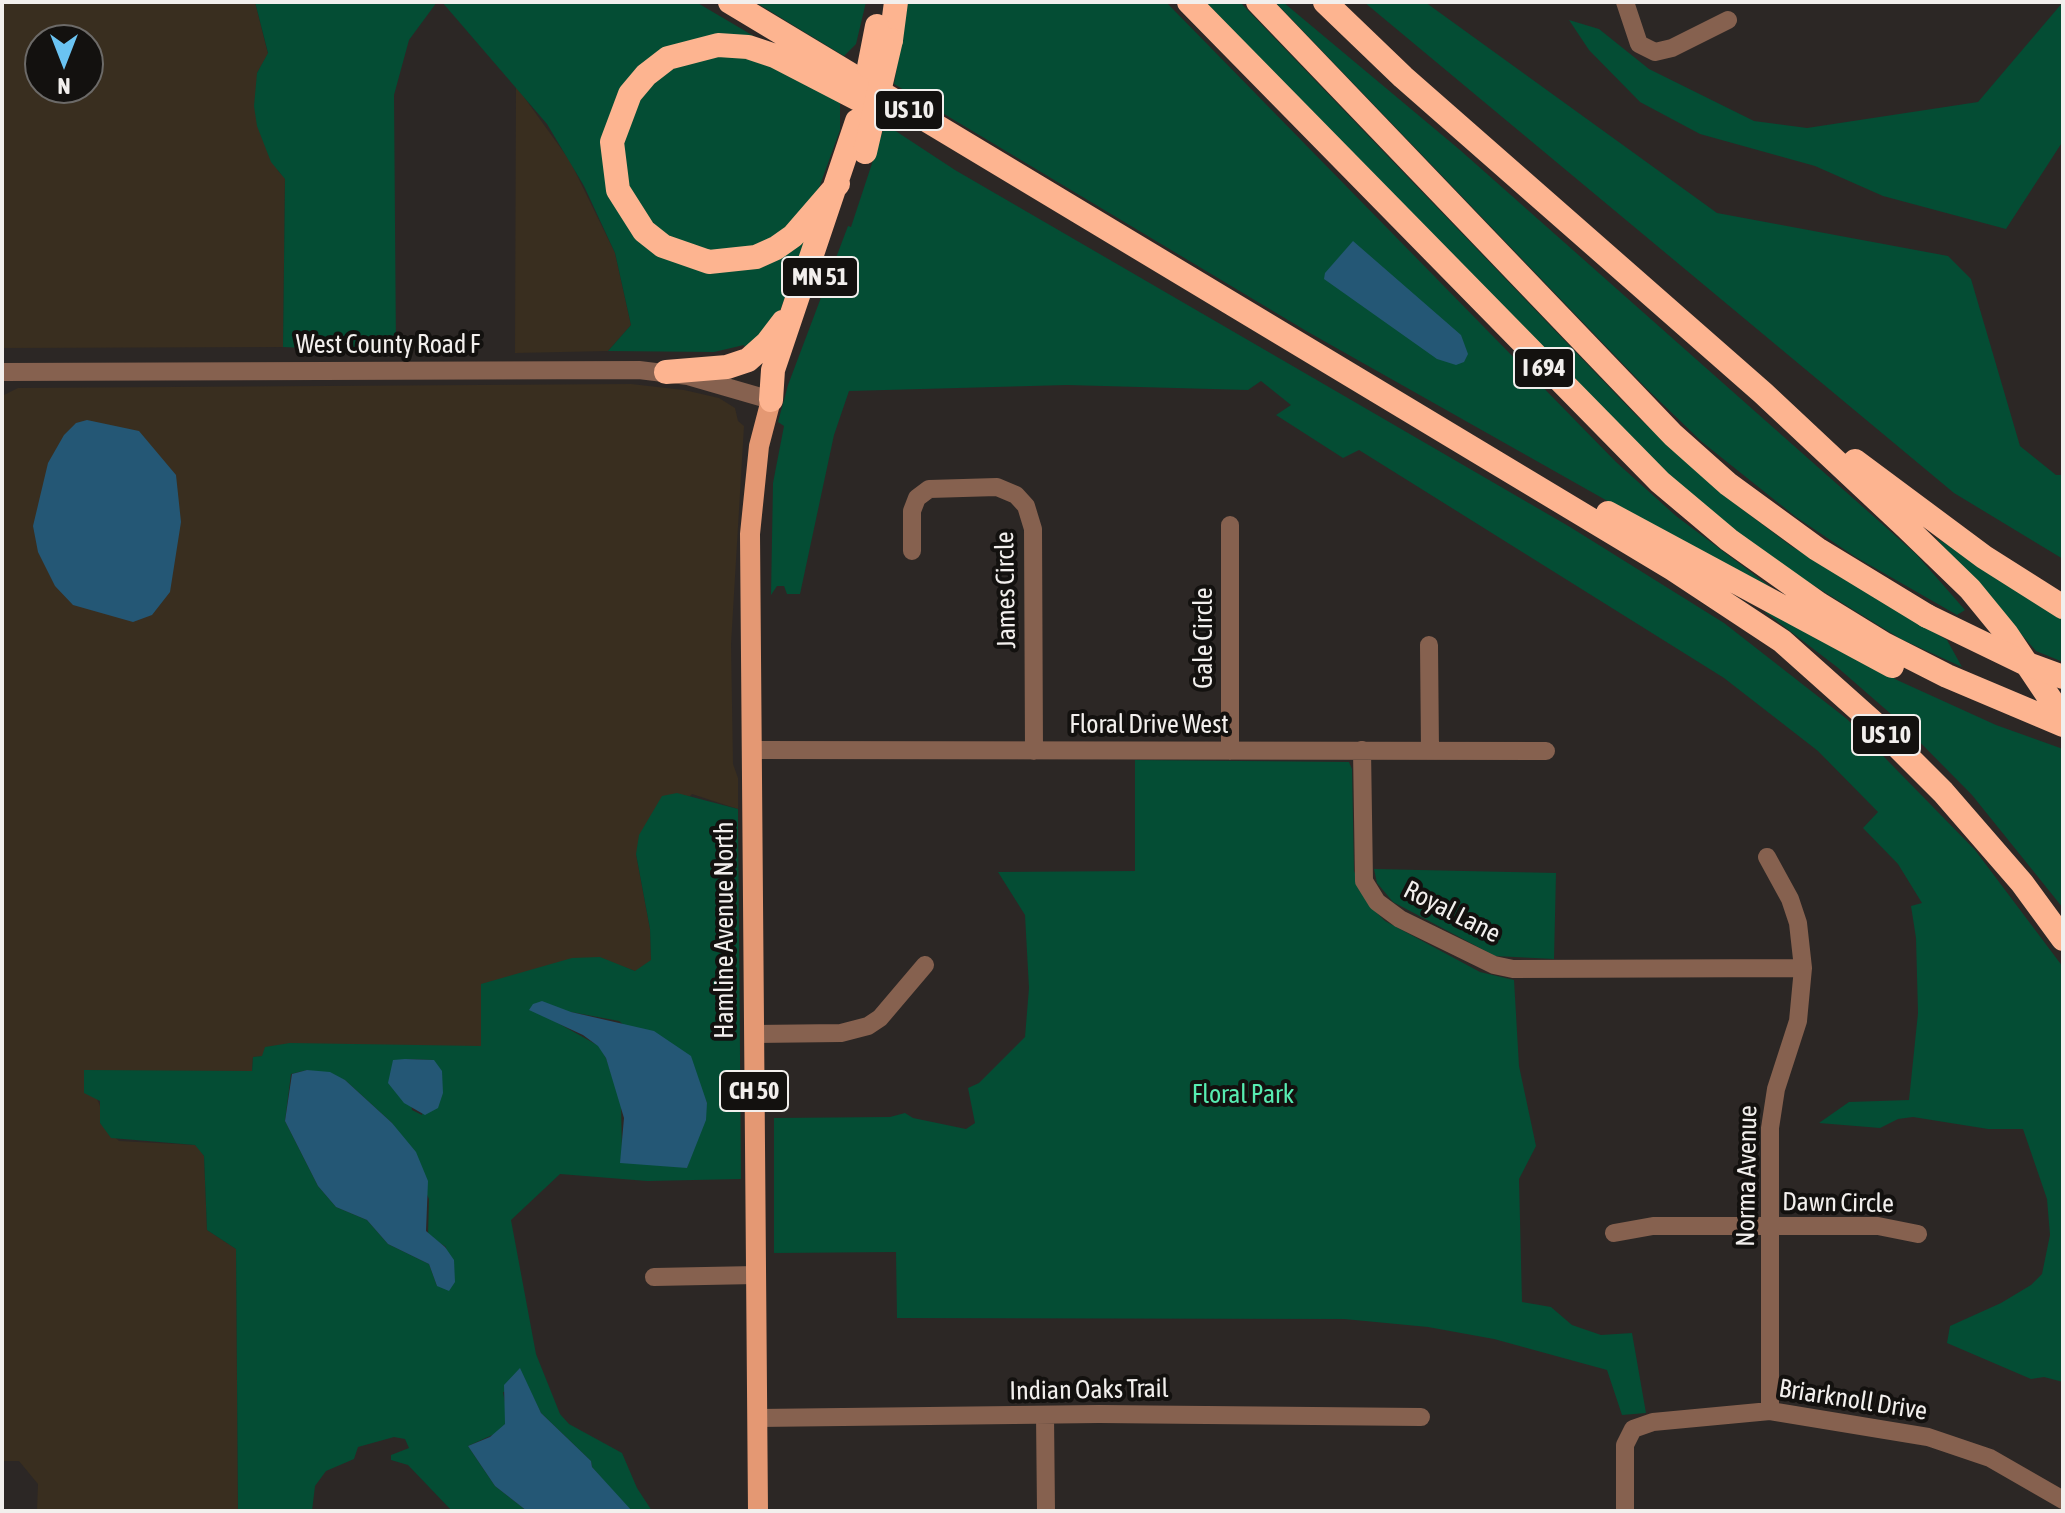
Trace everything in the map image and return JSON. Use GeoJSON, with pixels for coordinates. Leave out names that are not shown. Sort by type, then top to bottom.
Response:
{"type":"FeatureCollection","features":[{"type":"Feature","properties":{"kind":"highway","name":"US 10"},"geometry":{"type":"LineString","coordinates":[[730,2],[1673,569],[1782,641],[1864,713],[1943,792],[2022,883],[2063,939]]}},
{"type":"Feature","properties":{"kind":"highway","name":"Hamline Avenue North"},"geometry":{"type":"LineString","coordinates":[[771,400],[773,370],[838,184],[882,23],[896,2]]}},
{"type":"Feature","properties":{"kind":"highway","name":"I 694"},"geometry":{"type":"LineString","coordinates":[[1189,2],[1660,482],[1729,540],[1819,604],[1944,683],[2063,725]]}},
{"type":"Feature","properties":{"kind":"highway","name":"I 694"},"geometry":{"type":"LineString","coordinates":[[1258,2],[1673,435],[1728,484],[1817,549],[1927,616],[2022,662],[2063,677]]}},
{"type":"Feature","properties":{"kind":"highway"},"geometry":{"type":"LineString","coordinates":[[1304,2],[1403,77]]}},
{"type":"Feature","properties":{"kind":"highway"},"geometry":{"type":"LineString","coordinates":[[1325,2],[1403,77],[1763,393],[1970,589],[2014,645],[2063,718]]}},
{"type":"Feature","properties":{"kind":"highway","name":"Hamline Avenue North"},"geometry":{"type":"LineString","coordinates":[[771,400],[785,373],[865,152],[882,23]]}},
{"type":"Feature","properties":{"kind":"highway"},"geometry":{"type":"LineString","coordinates":[[838,184],[793,236],[776,248],[756,257],[709,262],[663,246],[644,231],[618,190],[612,142],[618,117],[630,94],[646,75],[668,58],[718,45],[748,47],[775,56],[1088,218]]}},
{"type":"Feature","properties":{"kind":"highway"},"geometry":{"type":"LineString","coordinates":[[666,372],[727,367],[748,360],[767,343],[795,307]]}},
{"type":"Feature","properties":{"kind":"highway"},"geometry":{"type":"LineString","coordinates":[[1336,369],[1944,683],[2063,740]]}},
{"type":"Feature","properties":{"kind":"highway"},"geometry":{"type":"LineString","coordinates":[[1763,393],[1984,557],[2063,607]]}},
{"type":"Feature","properties":{"kind":"main road","name":"Hamline Avenue North"},"geometry":{"type":"LineString","coordinates":[[758,1511],[752,507],[763,424],[771,400]]}},
{"type":"Feature","properties":{"kind":"street"},"geometry":{"type":"LineString","coordinates":[[1625,2],[1639,44],[1655,52],[1672,48],[1728,20]]}},
{"type":"Feature","properties":{"kind":"street","name":"West County Road F"},"geometry":{"type":"LineString","coordinates":[[2,372],[666,372],[771,400]]}},
{"type":"Feature","properties":{"kind":"street","name":"James Circle"},"geometry":{"type":"LineString","coordinates":[[912,551],[912,511],[917,498],[929,489],[997,487],[1016,495],[1026,506],[1033,529],[1034,751]]}},
{"type":"Feature","properties":{"kind":"street","name":"Gale Circle"},"geometry":{"type":"LineString","coordinates":[[1230,525],[1230,751]]}},
{"type":"Feature","properties":{"kind":"street"},"geometry":{"type":"LineString","coordinates":[[1429,645],[1430,751]]}},
{"type":"Feature","properties":{"kind":"street","name":"Floral Drive West"},"geometry":{"type":"LineString","coordinates":[[752,750],[1546,751]]}},
{"type":"Feature","properties":{"kind":"street","name":"Royal Lane"},"geometry":{"type":"LineString","coordinates":[[1362,750],[1364,881],[1377,902],[1400,919],[1494,965],[1513,969],[1803,968]]}},
{"type":"Feature","properties":{"kind":"street","name":"Norma Avenue"},"geometry":{"type":"LineString","coordinates":[[1767,857],[1790,899],[1798,923],[1803,968],[1798,1021],[1772,1108],[1770,1411]]}},
{"type":"Feature","properties":{"kind":"street"},"geometry":{"type":"LineString","coordinates":[[754,1034],[841,1033],[868,1026],[880,1018],[925,965]]}},
{"type":"Feature","properties":{"kind":"street","name":"Dawn Circle"},"geometry":{"type":"LineString","coordinates":[[1614,1233],[1653,1226],[1878,1226],[1918,1234]]}},
{"type":"Feature","properties":{"kind":"street"},"geometry":{"type":"LineString","coordinates":[[654,1277],[756,1275]]}},
{"type":"Feature","properties":{"kind":"street","name":"Briarknoll Drive"},"geometry":{"type":"LineString","coordinates":[[1625,1511],[1627,1437],[1633,1429],[1653,1422],[1770,1411],[1928,1437],[1990,1458],[2063,1500]]}},
{"type":"Feature","properties":{"kind":"street"},"geometry":{"type":"LineString","coordinates":[[1045,1415],[1046,1511]]}},
{"type":"Feature","properties":{"kind":"street","name":"Indian Oaks Trail"},"geometry":{"type":"LineString","coordinates":[[758,1418],[1045,1415],[1421,1417]]}},
{"type":"Feature","properties":{"kind":"shaded area"},"geometry":{"type":"Polygon","coordinates":[[[2,2],[255,2],[268,54],[257,73],[278,171],[285,178],[283,347],[2,348],[2,2]]]}},
{"type":"Feature","properties":{"kind":"shaded area"},"geometry":{"type":"Polygon","coordinates":[[[516,86],[570,161],[615,253],[631,325],[608,351],[515,353],[516,86]]]}},
{"type":"Feature","properties":{"kind":"shaded area"},"geometry":{"type":"Polygon","coordinates":[[[631,384],[684,390],[719,398],[735,408],[738,421],[744,426],[731,644],[733,764],[738,778],[738,809],[692,794],[636,854],[650,929],[651,960],[644,968],[635,971],[621,966],[482,1046],[253,1057],[252,1071],[96,1096],[101,1109],[100,1123],[119,1141],[195,1145],[200,1149],[204,1156],[207,1230],[236,1249],[238,1511],[37,1511],[38,1484],[19,1461],[2,1461],[2,396],[18,388],[631,384]]]}},
{"type":"Feature","properties":{"kind":"green space"},"geometry":{"type":"Polygon","coordinates":[[[255,2],[437,2],[409,40],[394,95],[396,352],[283,347],[285,179],[271,162],[257,126],[254,106],[257,73],[268,53],[255,2]]]}},
{"type":"Feature","properties":{"kind":"green space"},"geometry":{"type":"Polygon","coordinates":[[[442,2],[696,2],[757,38],[654,61],[609,178],[693,265],[811,229],[773,329],[746,351],[744,345],[714,352],[608,351],[631,325],[615,253],[584,186],[547,124],[442,2]]]}},
{"type":"Feature","properties":{"kind":"green space"},"geometry":{"type":"Polygon","coordinates":[[[755,2],[866,2],[856,44],[844,56],[755,2]]]}},
{"type":"Feature","properties":{"kind":"green space"},"geometry":{"type":"Polygon","coordinates":[[[908,2],[1166,2],[1616,462],[1676,516],[1776,591],[1774,595],[1308,332],[894,84],[908,2]]]}},
{"type":"Feature","properties":{"kind":"green space"},"geometry":{"type":"Polygon","coordinates":[[[1206,2],[1240,2],[1636,415],[1718,491],[1791,546],[1947,640],[1962,667],[1901,639],[1803,579],[1732,529],[1672,480],[1517,327],[1206,2]]]}},
{"type":"Feature","properties":{"kind":"green space"},"geometry":{"type":"Polygon","coordinates":[[[1275,2],[1283,2],[1460,150],[1916,554],[1965,610],[1957,615],[1854,556],[1796,517],[1702,442],[1646,388],[1275,2]]]}},
{"type":"Feature","properties":{"kind":"green space"},"geometry":{"type":"Polygon","coordinates":[[[1364,2],[1425,2],[1717,213],[1948,256],[1971,279],[2020,446],[2056,475],[2063,475],[2063,559],[1954,493],[1364,2]]]}},
{"type":"Feature","properties":{"kind":"green space"},"geometry":{"type":"Polygon","coordinates":[[[2063,2],[2063,141],[2006,229],[1883,196],[1815,166],[1700,134],[1640,102],[1589,50],[1569,20],[1599,29],[1649,69],[1754,121],[1807,128],[1978,102],[2063,2]]]}},
{"type":"Feature","properties":{"kind":"green space"},"geometry":{"type":"Polygon","coordinates":[[[744,54],[840,97],[840,130],[815,199],[775,241],[720,255],[666,239],[631,202],[620,150],[643,89],[682,61],[744,54]]]}},
{"type":"Feature","properties":{"kind":"green space"},"geometry":{"type":"Polygon","coordinates":[[[885,124],[955,170],[1570,527],[1724,623],[1847,719],[1975,850],[2063,967],[2063,1382],[2044,1377],[2031,1379],[1947,1343],[1950,1326],[2001,1303],[2031,1285],[2042,1274],[2050,1235],[2047,1199],[2023,1129],[1988,1129],[1913,1117],[1898,1119],[1880,1128],[1819,1123],[1849,1102],[1909,1100],[1918,1013],[1916,938],[1911,906],[1922,903],[1898,864],[1863,828],[1878,812],[1818,751],[1724,678],[1359,450],[1343,458],[1276,415],[1291,405],[1261,381],[1248,390],[1067,385],[849,391],[834,435],[800,594],[787,594],[784,586],[777,586],[771,595],[773,483],[784,426],[778,422],[788,385],[848,226],[851,227],[885,124]]]}},
{"type":"Feature","properties":{"kind":"green space"},"geometry":{"type":"Polygon","coordinates":[[[1935,537],[2063,617],[2063,662],[2036,651],[1935,537]]]}},
{"type":"Feature","properties":{"kind":"green space"},"geometry":{"type":"Polygon","coordinates":[[[1768,605],[1897,680],[1996,725],[2063,749],[2063,908],[1972,795],[1899,721],[1837,667],[1765,612],[1768,605]]]}},
{"type":"Feature","properties":{"kind":"green space","name":"Floral Park"},"geometry":{"type":"Polygon","coordinates":[[[1135,760],[1349,762],[1352,769],[1354,871],[1368,904],[1385,921],[1480,972],[1514,980],[1519,1066],[1536,1146],[1519,1179],[1522,1302],[1551,1307],[1572,1325],[1601,1335],[1632,1333],[1646,1413],[1622,1415],[1607,1370],[1494,1339],[1428,1327],[1344,1319],[897,1318],[896,1252],[774,1253],[774,1118],[890,1117],[905,1113],[913,1118],[966,1129],[975,1123],[968,1088],[979,1083],[1025,1037],[1029,988],[1025,915],[998,872],[1135,871],[1135,760]]]}},
{"type":"Feature","properties":{"kind":"green space"},"geometry":{"type":"Polygon","coordinates":[[[677,793],[738,809],[741,1179],[647,1181],[560,1174],[511,1220],[536,1354],[560,1414],[569,1424],[622,1453],[637,1488],[652,1511],[632,1511],[626,1507],[592,1467],[591,1461],[541,1413],[533,1397],[503,1392],[507,1413],[505,1424],[499,1432],[468,1446],[495,1486],[527,1511],[452,1511],[408,1465],[391,1460],[391,1455],[409,1448],[405,1439],[394,1437],[358,1447],[354,1459],[326,1471],[315,1486],[312,1511],[238,1511],[236,1249],[207,1230],[204,1156],[195,1145],[111,1138],[100,1123],[100,1101],[84,1093],[84,1070],[252,1071],[253,1057],[262,1056],[265,1047],[290,1043],[481,1046],[481,984],[572,958],[600,957],[635,971],[651,960],[650,929],[636,854],[639,835],[662,796],[677,793]],[[571,1012],[547,1017],[599,1046],[606,1058],[621,1102],[622,1153],[687,1168],[707,1103],[703,1094],[619,1021],[571,1012]],[[405,1059],[412,1110],[422,1115],[434,1060],[405,1059]],[[307,1070],[291,1074],[285,1121],[318,1186],[336,1207],[367,1220],[388,1244],[429,1264],[437,1286],[446,1247],[428,1235],[429,1199],[392,1123],[345,1080],[307,1070]]]}},
{"type":"Feature","properties":{"kind":"green space"},"geometry":{"type":"Polygon","coordinates":[[[1374,869],[1556,873],[1554,959],[1495,956],[1393,902],[1377,883],[1374,869]]]}},
{"type":"Feature","properties":{"kind":"water"},"geometry":{"type":"Polygon","coordinates":[[[1353,241],[1461,335],[1468,354],[1464,362],[1456,365],[1437,359],[1324,279],[1325,273],[1353,241]]]}},
{"type":"Feature","properties":{"kind":"water"},"geometry":{"type":"Polygon","coordinates":[[[87,420],[139,431],[176,475],[181,522],[170,592],[152,615],[133,622],[73,605],[55,586],[38,552],[33,526],[48,463],[64,435],[76,423],[87,420]]]}},
{"type":"Feature","properties":{"kind":"water"},"geometry":{"type":"Polygon","coordinates":[[[542,1001],[571,1012],[654,1031],[691,1056],[707,1103],[706,1120],[687,1168],[620,1163],[624,1118],[606,1058],[598,1046],[583,1035],[529,1010],[533,1004],[542,1001]]]}},
{"type":"Feature","properties":{"kind":"water"},"geometry":{"type":"Polygon","coordinates":[[[393,1060],[434,1060],[442,1071],[443,1093],[438,1108],[425,1115],[404,1103],[388,1083],[393,1060]]]}},
{"type":"Feature","properties":{"kind":"water"},"geometry":{"type":"Polygon","coordinates":[[[307,1070],[330,1072],[345,1080],[392,1123],[416,1152],[428,1181],[426,1231],[445,1247],[454,1260],[455,1282],[449,1291],[437,1286],[429,1264],[388,1244],[367,1220],[336,1207],[318,1186],[285,1121],[292,1074],[307,1070]]]}},
{"type":"Feature","properties":{"kind":"water"},"geometry":{"type":"Polygon","coordinates":[[[520,1368],[541,1413],[591,1461],[592,1467],[632,1511],[527,1511],[495,1486],[468,1446],[490,1437],[505,1424],[504,1385],[520,1368]]]}}]}
